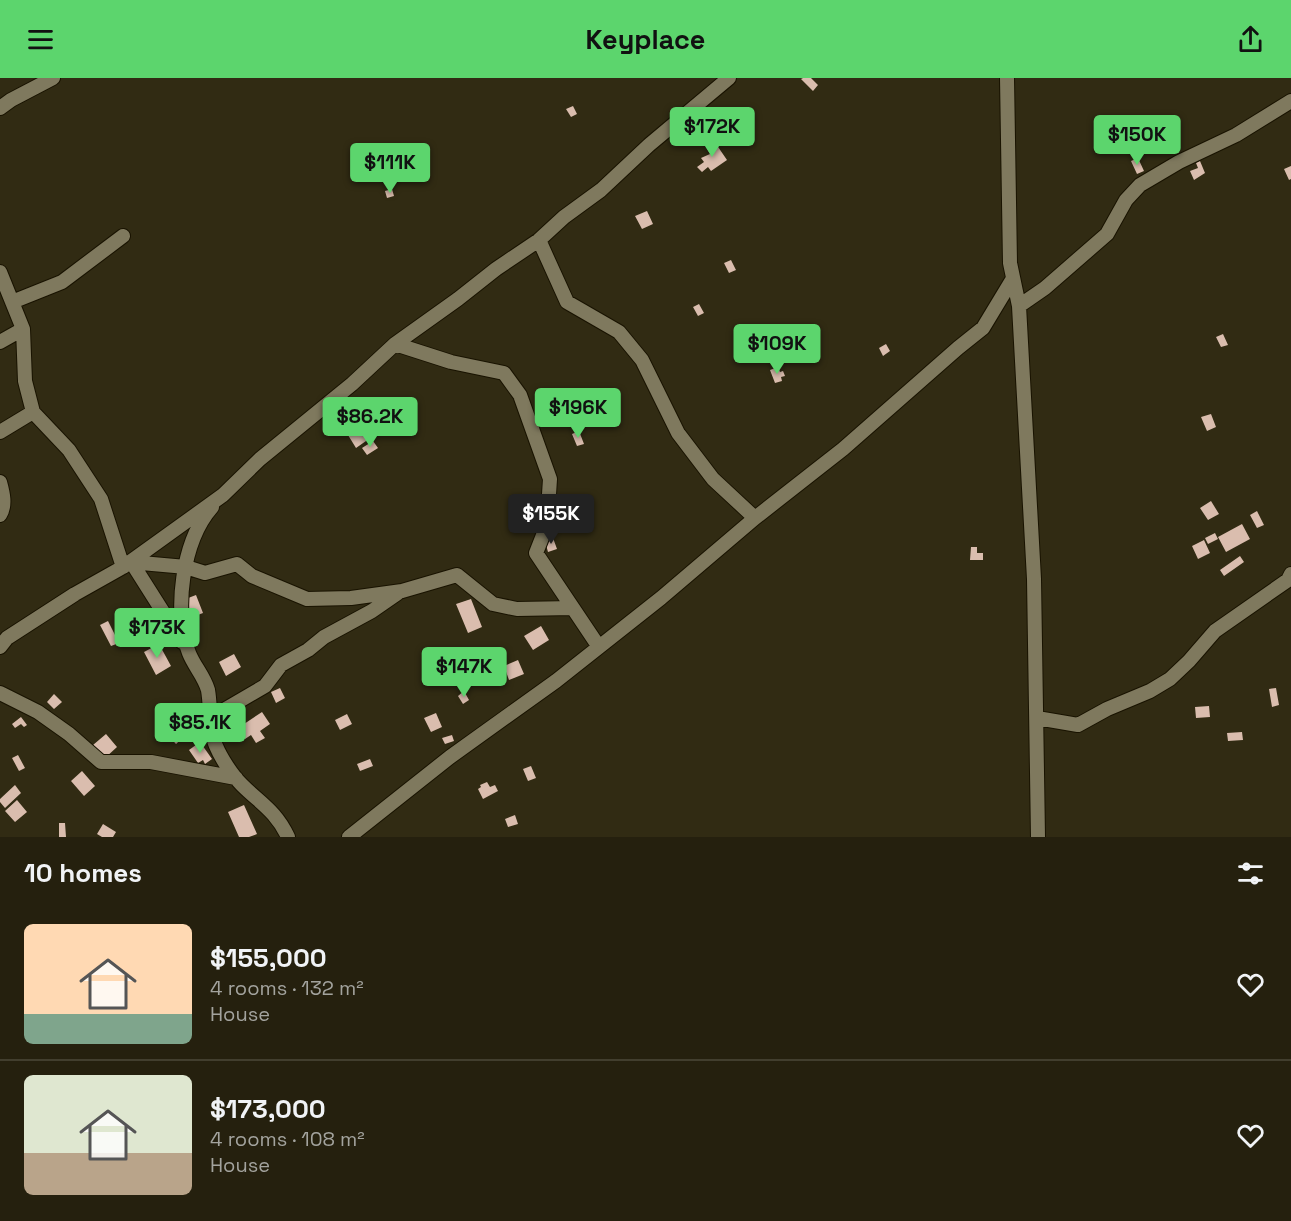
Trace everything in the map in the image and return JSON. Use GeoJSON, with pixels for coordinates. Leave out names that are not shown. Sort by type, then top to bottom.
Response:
{"type":"FeatureCollection","features":[{"type":"Feature","properties":{"kind":"street"},"geometry":{"type":"LineString","coordinates":[[0,108],[54,78]]}},
{"type":"Feature","properties":{"kind":"street"},"geometry":{"type":"LineString","coordinates":[[0,647],[7,638],[128,564],[213,503],[260,459],[352,384],[395,344],[539,240],[729,78]]}},
{"type":"Feature","properties":{"kind":"street"},"geometry":{"type":"LineString","coordinates":[[1007,78],[1010,263],[1019,306],[1034,579],[1038,837]]}},
{"type":"Feature","properties":{"kind":"street"},"geometry":{"type":"LineString","coordinates":[[1019,306],[1045,288],[1107,234],[1126,200],[1140,185],[1179,162],[1236,135],[1291,101]]}},
{"type":"Feature","properties":{"kind":"street"},"geometry":{"type":"LineString","coordinates":[[12,302],[62,282],[123,236]]}},
{"type":"Feature","properties":{"kind":"street"},"geometry":{"type":"LineString","coordinates":[[539,240],[567,302],[619,332],[642,360],[678,433],[713,480],[755,518]]}},
{"type":"Feature","properties":{"kind":"street"},"geometry":{"type":"LineString","coordinates":[[0,272],[3,287],[23,329],[25,381],[33,412],[63,442],[100,499],[128,564],[189,653],[206,682],[216,745],[236,778],[278,819],[288,837]]}},
{"type":"Feature","properties":{"kind":"street"},"geometry":{"type":"LineString","coordinates":[[349,837],[450,757],[556,681],[662,598],[755,518],[843,449],[983,328],[1012,280]]}},
{"type":"Feature","properties":{"kind":"street"},"geometry":{"type":"LineString","coordinates":[[0,342],[23,329]]}},
{"type":"Feature","properties":{"kind":"street"},"geometry":{"type":"LineString","coordinates":[[395,344],[451,362],[504,373],[520,395],[550,479],[546,525],[536,553],[599,646]]}},
{"type":"Feature","properties":{"kind":"street"},"geometry":{"type":"LineString","coordinates":[[0,432],[33,412]]}},
{"type":"Feature","properties":{"kind":"street"},"geometry":{"type":"LineString","coordinates":[[0,482],[4,500],[0,515]]}},
{"type":"Feature","properties":{"kind":"street"},"geometry":{"type":"LineString","coordinates":[[189,653],[182,620],[181,596],[194,537],[213,503]]}},
{"type":"Feature","properties":{"kind":"street"},"geometry":{"type":"LineString","coordinates":[[128,564],[186,567],[206,573],[237,564],[252,576],[307,598],[351,598],[402,591],[457,575],[493,604],[517,609],[573,608]]}},
{"type":"Feature","properties":{"kind":"street"},"geometry":{"type":"LineString","coordinates":[[1037,718],[1078,725],[1107,709],[1150,692],[1183,667],[1215,631],[1288,580],[1291,574]]}},
{"type":"Feature","properties":{"kind":"street"},"geometry":{"type":"LineString","coordinates":[[212,717],[265,686],[281,665],[402,591]]}},
{"type":"Feature","properties":{"kind":"street"},"geometry":{"type":"LineString","coordinates":[[0,693],[38,712],[69,734],[101,762],[167,764],[236,778]]}},
{"type":"Feature","properties":{"kind":"building"},"geometry":{"type":"Polygon","coordinates":[[[811,78],[818,85],[813,91],[801,79],[811,78]]]}},
{"type":"Feature","properties":{"kind":"building"},"geometry":{"type":"Polygon","coordinates":[[[573,106],[577,114],[571,117],[566,109],[573,106]]]}},
{"type":"Feature","properties":{"kind":"building"},"geometry":{"type":"Polygon","coordinates":[[[714,141],[727,160],[711,171],[708,167],[702,172],[697,167],[704,162],[701,158],[710,154],[706,147],[714,141]]]}},
{"type":"Feature","properties":{"kind":"building"},"geometry":{"type":"Polygon","coordinates":[[[1138,158],[1144,171],[1137,174],[1131,161],[1138,158]]]}},
{"type":"Feature","properties":{"kind":"building"},"geometry":{"type":"Polygon","coordinates":[[[1200,161],[1205,173],[1194,180],[1190,171],[1198,168],[1196,163],[1200,161]]]}},
{"type":"Feature","properties":{"kind":"building"},"geometry":{"type":"Polygon","coordinates":[[[1291,166],[1291,179],[1289,180],[1284,169],[1291,166]]]}},
{"type":"Feature","properties":{"kind":"building"},"geometry":{"type":"Polygon","coordinates":[[[392,189],[394,196],[387,198],[385,191],[392,189]]]}},
{"type":"Feature","properties":{"kind":"building"},"geometry":{"type":"Polygon","coordinates":[[[647,211],[653,224],[642,229],[635,216],[647,211]]]}},
{"type":"Feature","properties":{"kind":"building"},"geometry":{"type":"Polygon","coordinates":[[[731,260],[736,270],[729,273],[724,263],[731,260]]]}},
{"type":"Feature","properties":{"kind":"building"},"geometry":{"type":"Polygon","coordinates":[[[699,304],[704,313],[698,316],[693,307],[699,304]]]}},
{"type":"Feature","properties":{"kind":"building"},"geometry":{"type":"Polygon","coordinates":[[[1223,334],[1228,345],[1221,347],[1216,337],[1223,334]]]}},
{"type":"Feature","properties":{"kind":"building"},"geometry":{"type":"Polygon","coordinates":[[[886,344],[890,351],[883,356],[879,348],[886,344]]]}},
{"type":"Feature","properties":{"kind":"building"},"geometry":{"type":"Polygon","coordinates":[[[778,367],[785,376],[781,377],[782,381],[775,383],[770,370],[778,367]]]}},
{"type":"Feature","properties":{"kind":"building"},"geometry":{"type":"Polygon","coordinates":[[[1211,414],[1216,427],[1207,431],[1201,417],[1211,414]]]}},
{"type":"Feature","properties":{"kind":"building"},"geometry":{"type":"Polygon","coordinates":[[[368,422],[376,434],[356,448],[348,435],[368,422]]]}},
{"type":"Feature","properties":{"kind":"building"},"geometry":{"type":"Polygon","coordinates":[[[579,431],[584,444],[577,446],[572,434],[579,431]]]}},
{"type":"Feature","properties":{"kind":"building"},"geometry":{"type":"Polygon","coordinates":[[[373,441],[378,448],[367,455],[362,448],[373,441]]]}},
{"type":"Feature","properties":{"kind":"building"},"geometry":{"type":"Polygon","coordinates":[[[1211,501],[1219,514],[1208,520],[1200,508],[1211,501]]]}},
{"type":"Feature","properties":{"kind":"building"},"geometry":{"type":"Polygon","coordinates":[[[1257,511],[1264,525],[1257,528],[1250,515],[1257,511]]]}},
{"type":"Feature","properties":{"kind":"building"},"geometry":{"type":"Polygon","coordinates":[[[1242,524],[1250,539],[1226,552],[1218,537],[1242,524]]]}},
{"type":"Feature","properties":{"kind":"building"},"geometry":{"type":"Polygon","coordinates":[[[1215,533],[1218,539],[1208,544],[1205,538],[1215,533]]]}},
{"type":"Feature","properties":{"kind":"building"},"geometry":{"type":"Polygon","coordinates":[[[553,538],[557,549],[548,552],[545,541],[553,538]]]}},
{"type":"Feature","properties":{"kind":"building"},"geometry":{"type":"Polygon","coordinates":[[[1204,540],[1210,553],[1198,559],[1192,546],[1204,540]]]}},
{"type":"Feature","properties":{"kind":"building"},"geometry":{"type":"Polygon","coordinates":[[[971,547],[977,547],[977,553],[983,553],[983,560],[970,560],[971,547]]]}},
{"type":"Feature","properties":{"kind":"building"},"geometry":{"type":"Polygon","coordinates":[[[1240,556],[1244,562],[1224,576],[1220,570],[1240,556]]]}},
{"type":"Feature","properties":{"kind":"building"},"geometry":{"type":"Polygon","coordinates":[[[196,595],[203,613],[190,618],[183,600],[196,595]]]}},
{"type":"Feature","properties":{"kind":"building"},"geometry":{"type":"Polygon","coordinates":[[[471,599],[482,627],[468,633],[456,604],[471,599]]]}},
{"type":"Feature","properties":{"kind":"building"},"geometry":{"type":"Polygon","coordinates":[[[108,621],[119,643],[111,646],[100,625],[108,621]]]}},
{"type":"Feature","properties":{"kind":"building"},"geometry":{"type":"Polygon","coordinates":[[[541,626],[549,640],[533,650],[524,636],[541,626]]]}},
{"type":"Feature","properties":{"kind":"building"},"geometry":{"type":"Polygon","coordinates":[[[159,644],[171,666],[156,675],[144,652],[159,644]]]}},
{"type":"Feature","properties":{"kind":"building"},"geometry":{"type":"Polygon","coordinates":[[[234,654],[241,667],[226,676],[219,662],[234,654]]]}},
{"type":"Feature","properties":{"kind":"building"},"geometry":{"type":"Polygon","coordinates":[[[518,660],[524,674],[509,680],[504,666],[518,660]]]}},
{"type":"Feature","properties":{"kind":"building"},"geometry":{"type":"Polygon","coordinates":[[[280,688],[285,698],[276,703],[271,692],[280,688]]]}},
{"type":"Feature","properties":{"kind":"building"},"geometry":{"type":"Polygon","coordinates":[[[1276,688],[1279,705],[1272,707],[1269,689],[1276,688]]]}},
{"type":"Feature","properties":{"kind":"building"},"geometry":{"type":"Polygon","coordinates":[[[464,691],[469,700],[463,704],[458,696],[464,691]]]}},
{"type":"Feature","properties":{"kind":"building"},"geometry":{"type":"Polygon","coordinates":[[[54,694],[62,702],[54,709],[47,702],[54,694]]]}},
{"type":"Feature","properties":{"kind":"building"},"geometry":{"type":"Polygon","coordinates":[[[1209,706],[1210,717],[1196,718],[1195,707],[1209,706]]]}},
{"type":"Feature","properties":{"kind":"building"},"geometry":{"type":"Polygon","coordinates":[[[262,712],[270,724],[260,731],[265,738],[256,743],[251,735],[245,739],[238,728],[262,712]]]}},
{"type":"Feature","properties":{"kind":"building"},"geometry":{"type":"Polygon","coordinates":[[[436,713],[442,727],[431,732],[424,718],[436,713]]]}},
{"type":"Feature","properties":{"kind":"building"},"geometry":{"type":"Polygon","coordinates":[[[347,714],[352,724],[340,730],[335,720],[347,714]]]}},
{"type":"Feature","properties":{"kind":"building"},"geometry":{"type":"Polygon","coordinates":[[[21,717],[27,725],[24,727],[21,724],[15,728],[12,724],[21,717]]]}},
{"type":"Feature","properties":{"kind":"building"},"geometry":{"type":"Polygon","coordinates":[[[174,719],[188,733],[176,744],[163,730],[174,719]]]}},
{"type":"Feature","properties":{"kind":"building"},"geometry":{"type":"Polygon","coordinates":[[[1242,732],[1243,740],[1228,741],[1227,733],[1242,732]]]}},
{"type":"Feature","properties":{"kind":"building"},"geometry":{"type":"Polygon","coordinates":[[[106,734],[117,747],[105,758],[93,745],[106,734]]]}},
{"type":"Feature","properties":{"kind":"building"},"geometry":{"type":"Polygon","coordinates":[[[452,735],[454,741],[445,744],[442,738],[452,735]]]}},
{"type":"Feature","properties":{"kind":"building"},"geometry":{"type":"Polygon","coordinates":[[[200,742],[212,759],[205,764],[203,760],[198,763],[189,750],[200,742]]]}},
{"type":"Feature","properties":{"kind":"building"},"geometry":{"type":"Polygon","coordinates":[[[18,755],[25,768],[19,771],[12,758],[18,755]]]}},
{"type":"Feature","properties":{"kind":"building"},"geometry":{"type":"Polygon","coordinates":[[[370,759],[373,766],[360,771],[357,764],[370,759]]]}},
{"type":"Feature","properties":{"kind":"building"},"geometry":{"type":"Polygon","coordinates":[[[531,766],[536,778],[528,781],[523,769],[531,766]]]}},
{"type":"Feature","properties":{"kind":"building"},"geometry":{"type":"Polygon","coordinates":[[[82,771],[95,786],[84,796],[71,781],[82,771]]]}},
{"type":"Feature","properties":{"kind":"building"},"geometry":{"type":"Polygon","coordinates":[[[487,782],[490,787],[495,785],[498,791],[483,799],[478,789],[480,785],[487,782]]]}},
{"type":"Feature","properties":{"kind":"building"},"geometry":{"type":"Polygon","coordinates":[[[15,785],[21,793],[5,808],[0,799],[15,785]]]}},
{"type":"Feature","properties":{"kind":"building"},"geometry":{"type":"Polygon","coordinates":[[[17,800],[27,812],[15,822],[5,811],[17,800]]]}},
{"type":"Feature","properties":{"kind":"building"},"geometry":{"type":"Polygon","coordinates":[[[244,805],[257,834],[239,837],[228,812],[244,805]]]}},
{"type":"Feature","properties":{"kind":"building"},"geometry":{"type":"Polygon","coordinates":[[[515,815],[518,824],[508,827],[505,819],[515,815]]]}},
{"type":"Feature","properties":{"kind":"building"},"geometry":{"type":"Polygon","coordinates":[[[59,823],[65,823],[66,837],[59,837],[59,823]]]}},
{"type":"Feature","properties":{"kind":"building"},"geometry":{"type":"Polygon","coordinates":[[[103,824],[116,832],[113,837],[102,837],[97,834],[103,824]]]}}]}
